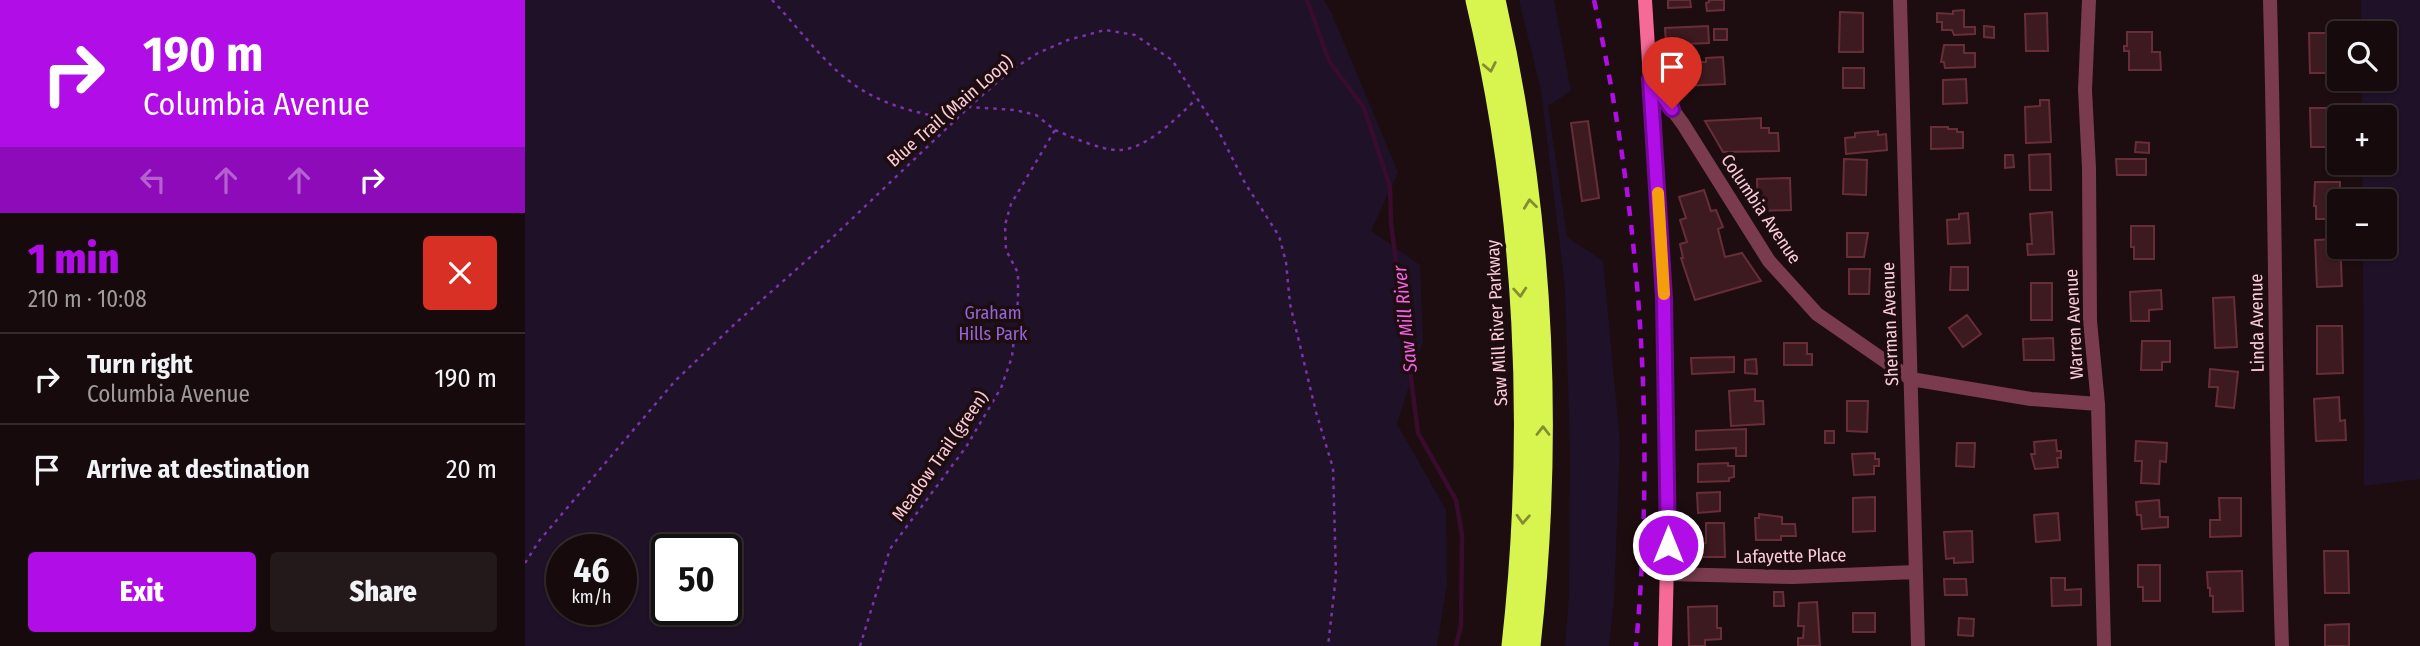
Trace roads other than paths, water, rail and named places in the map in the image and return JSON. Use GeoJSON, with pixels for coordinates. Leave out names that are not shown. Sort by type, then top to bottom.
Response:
{"type":"FeatureCollection","features":[{"type":"Feature","properties":{"kind":"highway","name":"Saw Mill River Parkway"},"geometry":{"type":"LineString","coordinates":[[1476,0],[1506,161],[1523,325],[1525,471],[1513,646]]}},
{"type":"Feature","properties":{"kind":"highway"},"geometry":{"type":"LineString","coordinates":[[1495,0],[1528,183],[1540,317],[1543,386],[1542,494],[1530,646]]}},
{"type":"Feature","properties":{"kind":"main road"},"geometry":{"type":"LineString","coordinates":[[1645,0],[1664,298],[1668,475],[1665,646]]}},
{"type":"Feature","properties":{"kind":"street","name":"Sherman Avenue"},"geometry":{"type":"LineString","coordinates":[[1900,0],[1918,646]]}},
{"type":"Feature","properties":{"kind":"street","name":"Warren Avenue"},"geometry":{"type":"LineString","coordinates":[[2089,0],[2085,90],[2089,167],[2090,321],[2098,404],[2104,646]]}},
{"type":"Feature","properties":{"kind":"street","name":"Linda Avenue"},"geometry":{"type":"LineString","coordinates":[[2270,0],[2281,646]]}},
{"type":"Feature","properties":{"kind":"street","name":"Columbia Avenue"},"geometry":{"type":"LineString","coordinates":[[1650,79],[1683,124],[1769,261],[1817,314],[1911,379],[2031,399],[2098,404]]}},
{"type":"Feature","properties":{"kind":"street","name":"Lafayette Place"},"geometry":{"type":"LineString","coordinates":[[1667,574],[1793,577],[1915,572]]}},
{"type":"Feature","properties":{"kind":"waterway","name":"Saw Mill River"},"geometry":{"type":"LineString","coordinates":[[1307,0],[1329,61],[1364,108],[1390,187],[1391,223],[1418,433],[1456,500],[1462,535],[1461,625],[1456,646]]}},
{"type":"Feature","properties":{"kind":"railway"},"geometry":{"type":"LineString","coordinates":[[1594,0],[1623,160],[1640,321],[1644,483],[1636,646]]}},
{"type":"Feature","properties":{"kind":"park label","name":"Graham Hills Park"},"geometry":{"type":"Point","coordinates":[993,323]}}]}
